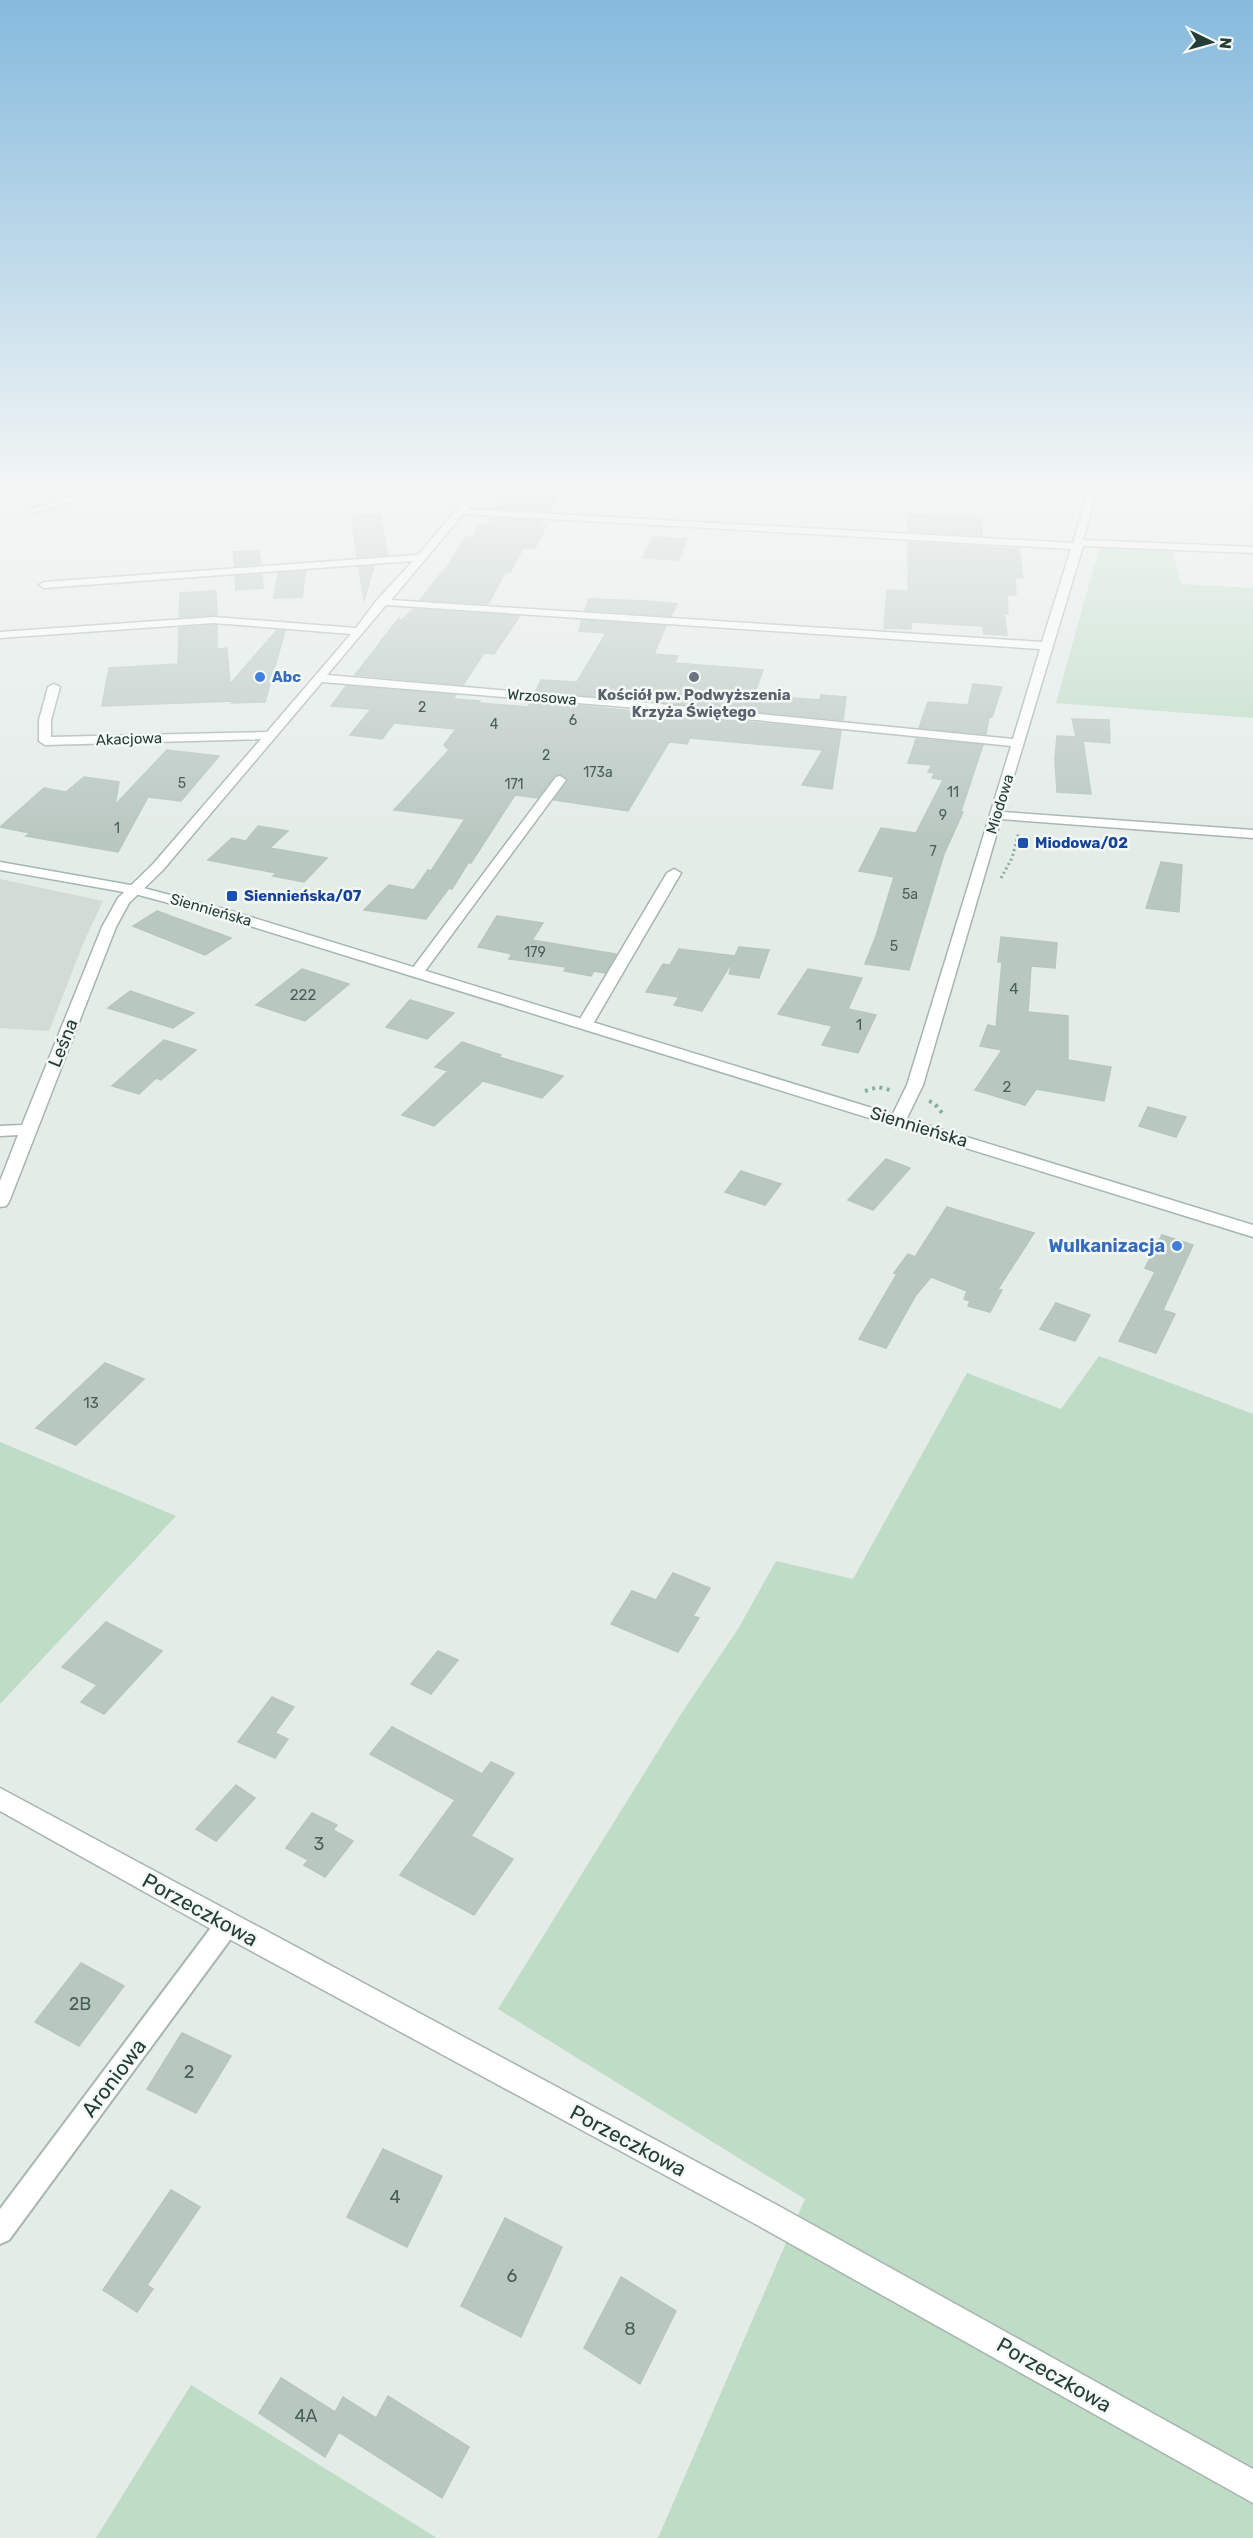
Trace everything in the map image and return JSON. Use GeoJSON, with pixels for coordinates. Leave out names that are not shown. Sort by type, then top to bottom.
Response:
{"type":"FeatureCollection","features":[{"type":"Feature","properties":{"kind":"street"},"geometry":{"type":"LineString","coordinates":[[136,890],[380,603]]}},
{"type":"Feature","properties":{"kind":"street"},"geometry":{"type":"LineString","coordinates":[[403,603],[1047,646]]}},
{"type":"Feature","properties":{"kind":"street","name":"Miodowa"},"geometry":{"type":"LineString","coordinates":[[898,1120],[915,1085],[1060,603]]}},
{"type":"Feature","properties":{"kind":"street"},"geometry":{"type":"LineString","coordinates":[[0,635],[214,620],[357,631]]}},
{"type":"Feature","properties":{"kind":"street","name":"Wrzosowa"},"geometry":{"type":"LineString","coordinates":[[317,678],[638,705],[1018,743]]}},
{"type":"Feature","properties":{"kind":"street","name":"Akacjowa"},"geometry":{"type":"LineString","coordinates":[[54,687],[45,720],[45,741],[270,735]]}},
{"type":"Feature","properties":{"kind":"street"},"geometry":{"type":"LineString","coordinates":[[417,972],[560,780]]}},
{"type":"Feature","properties":{"kind":"street"},"geometry":{"type":"LineString","coordinates":[[997,815],[1253,834]]}},
{"type":"Feature","properties":{"kind":"street","name":"Siennieńska"},"geometry":{"type":"LineString","coordinates":[[0,866],[136,890],[226,914],[1253,1231]]}},
{"type":"Feature","properties":{"kind":"street"},"geometry":{"type":"LineString","coordinates":[[585,1024],[674,873]]}},
{"type":"Feature","properties":{"kind":"street","name":"Leśna"},"geometry":{"type":"LineString","coordinates":[[0,1202],[109,927],[123,901],[136,890]]}},
{"type":"Feature","properties":{"kind":"street"},"geometry":{"type":"LineString","coordinates":[[0,1131],[29,1130]]}},
{"type":"Feature","properties":{"kind":"street","name":"Porzeczkowa"},"geometry":{"type":"LineString","coordinates":[[0,1799],[227,1925],[777,2221],[1253,2487]]}},
{"type":"Feature","properties":{"kind":"lane","name":"Aroniowa"},"geometry":{"type":"LineString","coordinates":[[0,2231],[227,1925]]}},
{"type":"Feature","properties":{"kind":"shaded area"},"geometry":{"type":"Polygon","coordinates":[[[0,879],[103,901],[83,944],[49,1031],[0,1028],[0,879]]]}},
{"type":"Feature","properties":{"kind":"green space"},"geometry":{"type":"Polygon","coordinates":[[[1084,603],[1253,603],[1253,718],[1056,703],[1084,603]]]}},
{"type":"Feature","properties":{"kind":"green space"},"geometry":{"type":"Polygon","coordinates":[[[1099,1356],[1253,1414],[1253,2538],[658,2538],[805,2199],[498,2009],[681,1714],[738,1629],[776,1561],[853,1579],[967,1373],[1061,1409],[1099,1356]]]}},
{"type":"Feature","properties":{"kind":"green space"},"geometry":{"type":"Polygon","coordinates":[[[0,1442],[176,1516],[0,1704],[0,1442]]]}},
{"type":"Feature","properties":{"kind":"green space"},"geometry":{"type":"Polygon","coordinates":[[[191,2385],[437,2538],[96,2538],[191,2385]]]}},
{"type":"Feature","properties":{"kind":"building"},"geometry":{"type":"Polygon","coordinates":[[[180,603],[217,603],[217,615],[179,617],[180,603]]]}},
{"type":"Feature","properties":{"kind":"building"},"geometry":{"type":"Polygon","coordinates":[[[587,603],[677,604],[671,616],[585,610],[587,603]]]}},
{"type":"Feature","properties":{"kind":"building"},"geometry":{"type":"Polygon","coordinates":[[[886,603],[1007,603],[1008,614],[1004,614],[1007,635],[984,634],[983,626],[911,622],[911,629],[884,628],[886,603]]]}},
{"type":"Feature","properties":{"kind":"building"},"geometry":{"type":"Polygon","coordinates":[[[413,609],[520,616],[494,654],[484,653],[463,685],[355,675],[399,618],[400,622],[413,609]]]}},
{"type":"Feature","properties":{"kind":"building"},"geometry":{"type":"Polygon","coordinates":[[[582,620],[666,626],[654,654],[678,656],[675,663],[763,670],[754,695],[820,700],[821,695],[846,697],[843,720],[536,691],[541,680],[577,682],[606,633],[579,631],[582,620]]]}},
{"type":"Feature","properties":{"kind":"building"},"geometry":{"type":"Polygon","coordinates":[[[217,625],[217,649],[227,648],[230,684],[277,630],[285,631],[265,702],[102,706],[109,668],[178,664],[179,628],[217,625]]]}},
{"type":"Feature","properties":{"kind":"building"},"geometry":{"type":"Polygon","coordinates":[[[973,684],[1002,687],[992,717],[989,717],[986,734],[919,728],[928,702],[968,705],[973,684]]]}},
{"type":"Feature","properties":{"kind":"building"},"geometry":{"type":"Polygon","coordinates":[[[346,686],[456,695],[453,699],[480,701],[479,703],[528,707],[531,701],[841,731],[832,789],[802,785],[823,750],[690,738],[687,744],[669,742],[628,811],[554,800],[568,780],[561,774],[555,775],[538,798],[515,795],[471,863],[468,863],[452,889],[449,888],[426,919],[364,910],[389,885],[414,890],[428,870],[431,871],[465,819],[394,810],[449,750],[444,745],[456,729],[394,723],[382,739],[350,735],[371,709],[331,706],[346,686]]]}},
{"type":"Feature","properties":{"kind":"building"},"geometry":{"type":"Polygon","coordinates":[[[1072,719],[1109,720],[1110,743],[1083,741],[1091,794],[1057,792],[1055,759],[1057,736],[1076,737],[1072,719]]]}},
{"type":"Feature","properties":{"kind":"building"},"geometry":{"type":"Polygon","coordinates":[[[916,739],[983,745],[961,811],[963,812],[944,854],[909,970],[865,964],[894,877],[859,871],[881,828],[916,833],[943,780],[932,778],[935,773],[928,772],[932,765],[908,763],[916,739]]]}},
{"type":"Feature","properties":{"kind":"building"},"geometry":{"type":"Polygon","coordinates":[[[167,750],[219,756],[181,801],[148,797],[118,852],[26,836],[30,833],[0,827],[44,788],[66,792],[84,777],[119,782],[115,805],[167,750]]]}},
{"type":"Feature","properties":{"kind":"building"},"geometry":{"type":"Polygon","coordinates":[[[258,826],[288,831],[270,848],[327,858],[304,882],[273,876],[276,873],[208,860],[232,838],[246,841],[258,826]]]}},
{"type":"Feature","properties":{"kind":"building"},"geometry":{"type":"Polygon","coordinates":[[[1161,862],[1182,865],[1179,912],[1146,908],[1161,862]]]}},
{"type":"Feature","properties":{"kind":"building"},"geometry":{"type":"Polygon","coordinates":[[[157,911],[231,938],[205,955],[133,926],[157,911]]]}},
{"type":"Feature","properties":{"kind":"building"},"geometry":{"type":"Polygon","coordinates":[[[497,916],[543,923],[532,940],[616,954],[605,973],[594,971],[591,976],[564,971],[566,967],[509,959],[512,954],[478,947],[497,916]]]}},
{"type":"Feature","properties":{"kind":"building"},"geometry":{"type":"Polygon","coordinates":[[[1001,937],[1057,943],[1055,968],[1031,966],[1028,1012],[1068,1016],[1068,1060],[1111,1067],[1104,1101],[1036,1089],[1025,1105],[975,1090],[1002,1050],[980,1046],[988,1025],[996,1027],[1002,962],[998,962],[1001,937]]]}},
{"type":"Feature","properties":{"kind":"building"},"geometry":{"type":"Polygon","coordinates":[[[739,947],[769,950],[759,978],[729,974],[734,959],[702,1011],[674,1005],[679,997],[646,992],[663,964],[670,965],[679,949],[735,956],[739,947]]]}},
{"type":"Feature","properties":{"kind":"building"},"geometry":{"type":"Polygon","coordinates":[[[302,969],[349,984],[305,1021],[256,1005],[302,969]]]}},
{"type":"Feature","properties":{"kind":"building"},"geometry":{"type":"Polygon","coordinates":[[[808,969],[862,978],[848,1009],[876,1015],[858,1053],[822,1045],[832,1026],[778,1014],[808,969]]]}},
{"type":"Feature","properties":{"kind":"building"},"geometry":{"type":"Polygon","coordinates":[[[130,991],[194,1013],[173,1028],[108,1008],[130,991]]]}},
{"type":"Feature","properties":{"kind":"building"},"geometry":{"type":"Polygon","coordinates":[[[410,1000],[454,1013],[427,1039],[386,1027],[410,1000]]]}},
{"type":"Feature","properties":{"kind":"building"},"geometry":{"type":"Polygon","coordinates":[[[164,1040],[196,1050],[161,1080],[156,1078],[139,1094],[112,1086],[164,1040]]]}},
{"type":"Feature","properties":{"kind":"building"},"geometry":{"type":"Polygon","coordinates":[[[462,1042],[501,1055],[499,1057],[563,1076],[542,1098],[483,1081],[434,1126],[402,1115],[448,1071],[435,1067],[462,1042]]]}},
{"type":"Feature","properties":{"kind":"building"},"geometry":{"type":"Polygon","coordinates":[[[1148,1107],[1186,1117],[1176,1137],[1139,1126],[1148,1107]]]}},
{"type":"Feature","properties":{"kind":"building"},"geometry":{"type":"Polygon","coordinates":[[[886,1159],[910,1168],[873,1210],[848,1200],[886,1159]]]}},
{"type":"Feature","properties":{"kind":"building"},"geometry":{"type":"Polygon","coordinates":[[[741,1171],[781,1184],[765,1205],[725,1192],[741,1171]]]}},
{"type":"Feature","properties":{"kind":"building"},"geometry":{"type":"Polygon","coordinates":[[[947,1207],[1034,1233],[998,1289],[1002,1290],[990,1312],[968,1306],[970,1301],[964,1299],[967,1291],[931,1277],[916,1295],[886,1348],[859,1339],[897,1274],[894,1273],[908,1254],[915,1257],[947,1207]]]}},
{"type":"Feature","properties":{"kind":"building"},"geometry":{"type":"Polygon","coordinates":[[[1162,1235],[1193,1245],[1163,1310],[1175,1314],[1156,1353],[1119,1341],[1155,1272],[1145,1268],[1162,1235]]]}},
{"type":"Feature","properties":{"kind":"building"},"geometry":{"type":"Polygon","coordinates":[[[1056,1303],[1090,1315],[1075,1341],[1040,1329],[1056,1303]]]}},
{"type":"Feature","properties":{"kind":"building"},"geometry":{"type":"Polygon","coordinates":[[[105,1363],[144,1379],[76,1445],[36,1428],[105,1363]]]}},
{"type":"Feature","properties":{"kind":"building"},"geometry":{"type":"Polygon","coordinates":[[[673,1573],[710,1588],[693,1616],[699,1618],[678,1652],[611,1624],[632,1591],[656,1600],[673,1573]]]}},
{"type":"Feature","properties":{"kind":"building"},"geometry":{"type":"Polygon","coordinates":[[[106,1622],[162,1651],[104,1714],[81,1702],[97,1685],[62,1667],[106,1622]]]}},
{"type":"Feature","properties":{"kind":"building"},"geometry":{"type":"Polygon","coordinates":[[[438,1651],[458,1660],[431,1694],[411,1684],[438,1651]]]}},
{"type":"Feature","properties":{"kind":"building"},"geometry":{"type":"Polygon","coordinates":[[[272,1697],[294,1707],[275,1733],[288,1739],[275,1758],[238,1742],[272,1697]]]}},
{"type":"Feature","properties":{"kind":"building"},"geometry":{"type":"Polygon","coordinates":[[[392,1727],[482,1774],[491,1762],[514,1773],[471,1836],[513,1859],[474,1915],[400,1875],[455,1800],[370,1754],[392,1727]]]}},
{"type":"Feature","properties":{"kind":"building"},"geometry":{"type":"Polygon","coordinates":[[[236,1785],[255,1798],[216,1841],[196,1829],[236,1785]]]}},
{"type":"Feature","properties":{"kind":"building"},"geometry":{"type":"Polygon","coordinates":[[[312,1813],[337,1825],[333,1830],[353,1841],[325,1877],[304,1865],[308,1860],[286,1848],[312,1813]]]}},
{"type":"Feature","properties":{"kind":"building"},"geometry":{"type":"Polygon","coordinates":[[[81,1963],[124,1986],[79,2046],[35,2022],[81,1963]]]}},
{"type":"Feature","properties":{"kind":"building"},"geometry":{"type":"Polygon","coordinates":[[[182,2033],[231,2056],[196,2113],[147,2089],[182,2033]]]}},
{"type":"Feature","properties":{"kind":"building"},"geometry":{"type":"Polygon","coordinates":[[[383,2149],[442,2176],[407,2247],[347,2217],[383,2149]]]}},
{"type":"Feature","properties":{"kind":"building"},"geometry":{"type":"Polygon","coordinates":[[[171,2190],[200,2207],[147,2285],[153,2289],[137,2312],[103,2290],[171,2190]]]}},
{"type":"Feature","properties":{"kind":"building"},"geometry":{"type":"Polygon","coordinates":[[[505,2218],[562,2247],[521,2337],[461,2306],[505,2218]]]}},
{"type":"Feature","properties":{"kind":"building"},"geometry":{"type":"Polygon","coordinates":[[[621,2277],[676,2311],[640,2384],[584,2348],[621,2277]]]}},
{"type":"Feature","properties":{"kind":"building"},"geometry":{"type":"Polygon","coordinates":[[[281,2378],[335,2412],[343,2397],[376,2418],[388,2396],[469,2447],[442,2498],[339,2432],[325,2457],[259,2413],[281,2378]]]}},
{"type":"Feature","properties":{"kind":"place","name":"Abc"},"geometry":{"type":"Point","coordinates":[260,677]}},
{"type":"Feature","properties":{"kind":"place","name":"Kościół pw. Podwyższenia Krzyża Świętego"},"geometry":{"type":"Point","coordinates":[694,677]}},
{"type":"Feature","properties":{"kind":"place","name":"Miodowa/02"},"geometry":{"type":"Point","coordinates":[1023,843]}},
{"type":"Feature","properties":{"kind":"place","name":"Siennieńska/07"},"geometry":{"type":"Point","coordinates":[232,896]}},
{"type":"Feature","properties":{"kind":"place","name":"Wulkanizacja"},"geometry":{"type":"Point","coordinates":[1177,1246]}}]}
